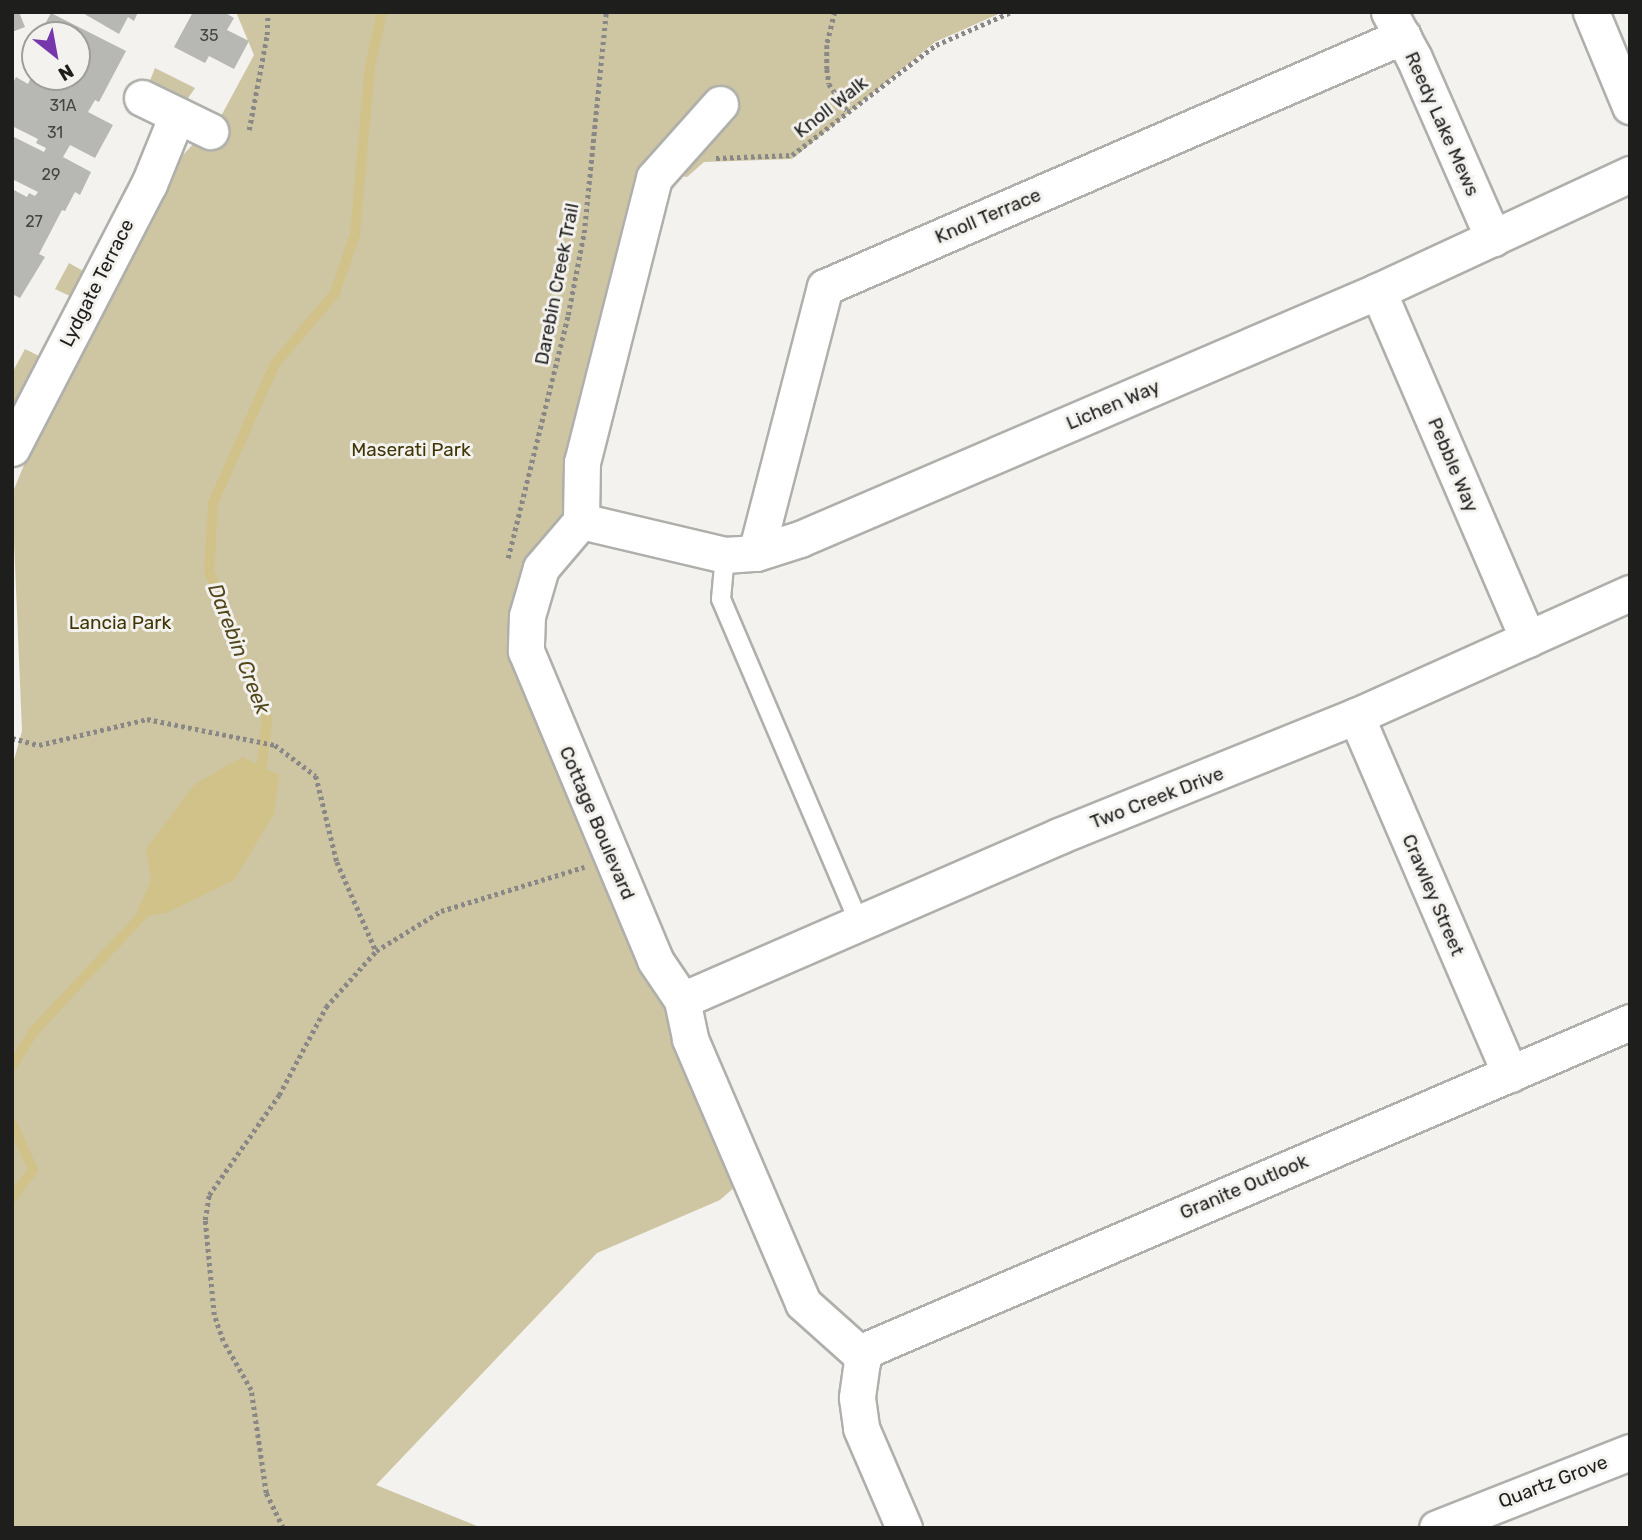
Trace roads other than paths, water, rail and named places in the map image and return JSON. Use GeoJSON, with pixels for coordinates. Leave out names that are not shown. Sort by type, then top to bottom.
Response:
{"type":"FeatureCollection","features":[{"type":"Feature","properties":{"kind":"street"},"geometry":{"type":"LineString","coordinates":[[1598,14],[1630,106]]}},
{"type":"Feature","properties":{"kind":"street","name":"Reedy Lake Mews"},"geometry":{"type":"LineString","coordinates":[[1396,24],[1493,238]]}},
{"type":"Feature","properties":{"kind":"street","name":"Knoll Terrace"},"geometry":{"type":"LineString","coordinates":[[741,554],[825,287],[1396,24]]}},
{"type":"Feature","properties":{"kind":"street"},"geometry":{"type":"LineString","coordinates":[[142,98],[210,131]]}},
{"type":"Feature","properties":{"kind":"street"},"geometry":{"type":"LineString","coordinates":[[720,104],[654,178],[582,462],[581,521],[741,554]]}},
{"type":"Feature","properties":{"kind":"street","name":"Lydgate Terrace"},"geometry":{"type":"LineString","coordinates":[[12,448],[149,184],[177,116]]}},
{"type":"Feature","properties":{"kind":"street","name":"Lichen Way"},"geometry":{"type":"LineString","coordinates":[[741,554],[800,539],[1378,291],[1630,174]]}},
{"type":"Feature","properties":{"kind":"street","name":"Pebble Way"},"geometry":{"type":"LineString","coordinates":[[1378,291],[1528,639]]}},
{"type":"Feature","properties":{"kind":"street","name":"Cottage Boulevard"},"geometry":{"type":"LineString","coordinates":[[581,521],[541,568],[527,616],[526,651],[655,960],[682,1000],[690,1039],[803,1303],[859,1353]]}},
{"type":"Feature","properties":{"kind":"street","name":"Two Creek Drive"},"geometry":{"type":"LineString","coordinates":[[682,1000],[1059,836],[1356,716],[1630,593]]}},
{"type":"Feature","properties":{"kind":"street","name":"Crawley Street"},"geometry":{"type":"LineString","coordinates":[[1356,716],[1510,1074]]}},
{"type":"Feature","properties":{"kind":"street","name":"Granite Outlook"},"geometry":{"type":"LineString","coordinates":[[859,1353],[1630,1022]]}},
{"type":"Feature","properties":{"kind":"street"},"geometry":{"type":"LineString","coordinates":[[859,1353],[862,1372],[858,1412],[861,1428],[904,1528]]}},
{"type":"Feature","properties":{"kind":"street","name":"Quartz Grove"},"geometry":{"type":"LineString","coordinates":[[1437,1528],[1630,1452]]}},
{"type":"Feature","properties":{"kind":"lane"},"geometry":{"type":"LineString","coordinates":[[741,554],[721,598],[859,923]]}},
{"type":"Feature","properties":{"kind":"waterway","name":"Darebin Creek"},"geometry":{"type":"LineString","coordinates":[[257,775],[262,764],[267,718],[209,571],[213,503],[275,364],[335,293],[355,234],[370,67],[382,12]]}},
{"type":"Feature","properties":{"kind":"waterway","name":"Darebin Creek"},"geometry":{"type":"LineString","coordinates":[[12,1066],[33,1032],[149,908]]}},
{"type":"Feature","properties":{"kind":"waterway","name":"Darebin Creek"},"geometry":{"type":"LineString","coordinates":[[12,1123],[33,1170],[12,1198]]}},
{"type":"Feature","properties":{"kind":"park label","name":"Maserati Park"},"geometry":{"type":"Point","coordinates":[411,450]}},
{"type":"Feature","properties":{"kind":"park label","name":"Lancia Park"},"geometry":{"type":"Point","coordinates":[120,623]}}]}
